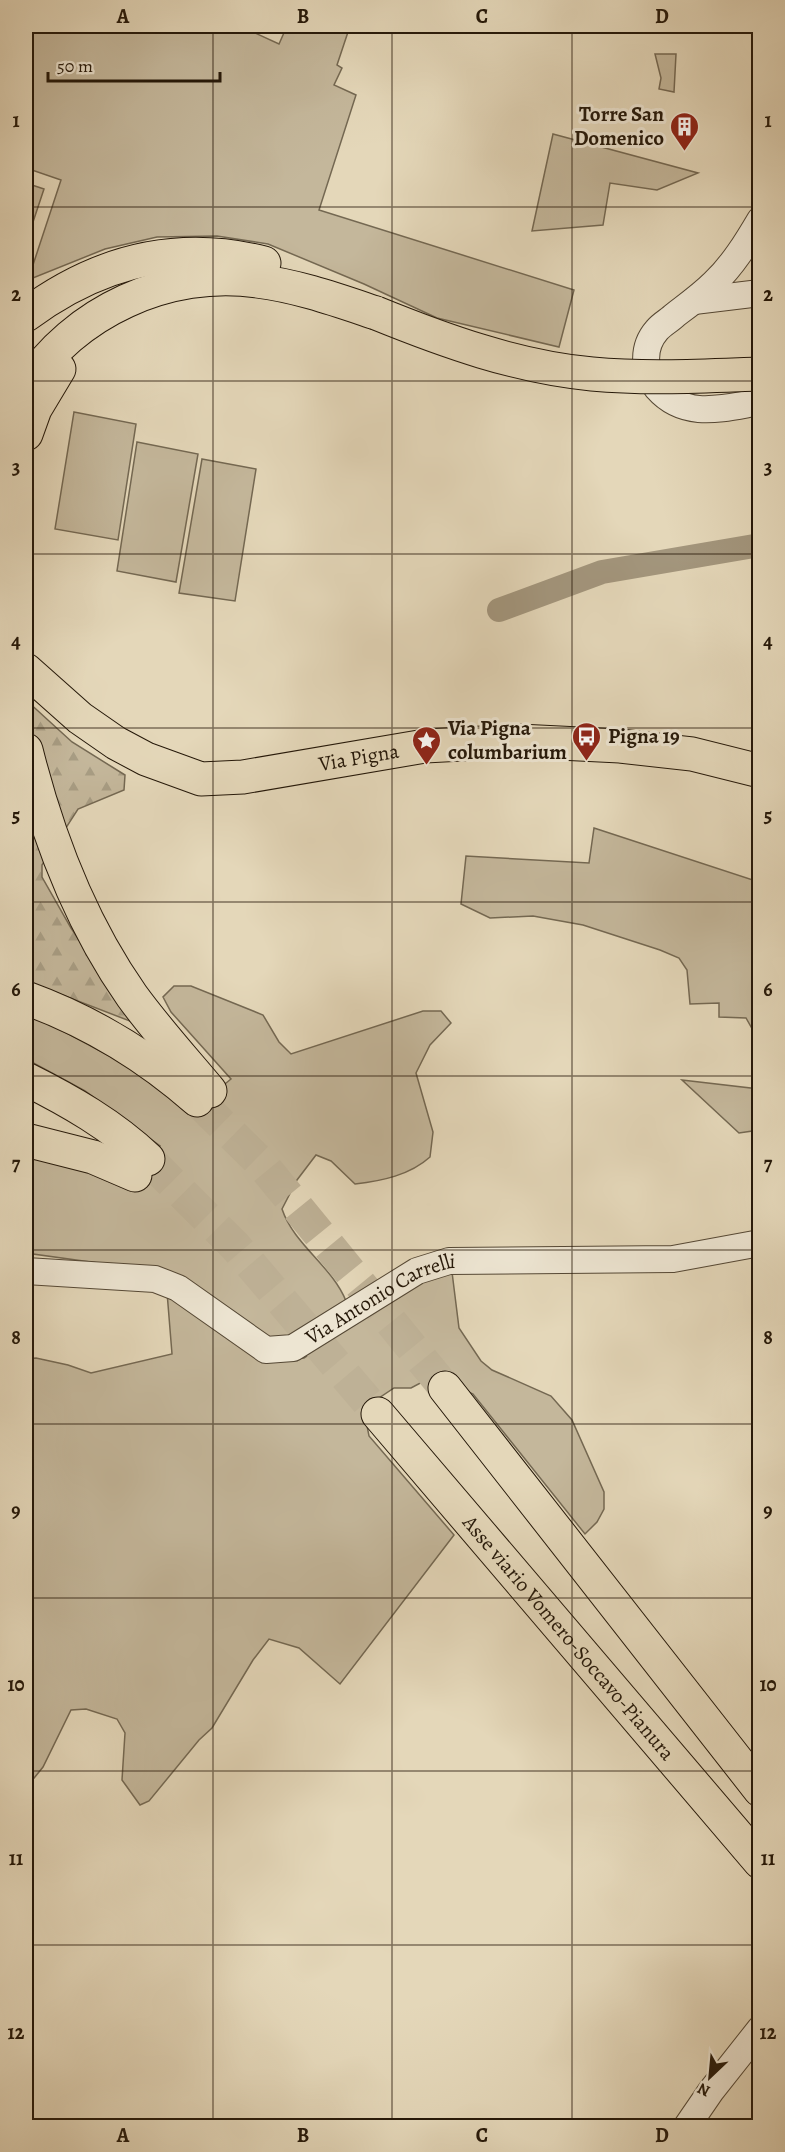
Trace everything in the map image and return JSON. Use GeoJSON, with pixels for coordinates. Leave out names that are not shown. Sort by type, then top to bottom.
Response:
{"type":"FeatureCollection","features":[{"type":"Feature","properties":{"kind":"main road"},"geometry":{"type":"LineString","coordinates":[[26,315],[59,292],[90,276],[161,256],[188,254],[237,258],[274,266],[302,276],[376,313]]}},
{"type":"Feature","properties":{"kind":"main road"},"geometry":{"type":"LineString","coordinates":[[26,327],[90,276]]}},
{"type":"Feature","properties":{"kind":"main road"},"geometry":{"type":"LineString","coordinates":[[26,387],[49,356],[69,336],[93,318],[153,290],[197,280],[225,278],[255,280],[315,293],[376,313],[428,334],[505,358],[568,370],[638,377],[759,383]]}},
{"type":"Feature","properties":{"kind":"main road"},"geometry":{"type":"LineString","coordinates":[[26,434],[35,409],[62,364],[84,339],[106,320],[153,290]]}},
{"type":"Feature","properties":{"kind":"main road","name":"Via Pigna"},"geometry":{"type":"LineString","coordinates":[[26,670],[80,718],[116,743],[146,759],[201,779],[243,777],[425,746],[519,741],[620,746],[692,754],[759,771]]}},
{"type":"Feature","properties":{"kind":"main road"},"geometry":{"type":"LineString","coordinates":[[26,750],[49,832],[75,896],[106,954],[132,995],[204,1096],[114,1039],[51,1007],[26,998]]}},
{"type":"Feature","properties":{"kind":"main road"},"geometry":{"type":"LineString","coordinates":[[26,1079],[76,1105],[128,1140],[141,1167],[26,1140]]}},
{"type":"Feature","properties":{"kind":"main road"},"geometry":{"type":"LineString","coordinates":[[445,1388],[759,1790]]}},
{"type":"Feature","properties":{"kind":"main road","name":"Asse viario Vomero-Soccavo-Pianura"},"geometry":{"type":"LineString","coordinates":[[378,1414],[759,1862]]}},
{"type":"Feature","properties":{"kind":"street"},"geometry":{"type":"LineString","coordinates":[[759,220],[745,246],[715,282],[657,330],[649,346],[645,364],[651,381],[667,400],[686,408],[714,410],[759,383]]}},
{"type":"Feature","properties":{"kind":"street"},"geometry":{"type":"LineString","coordinates":[[694,301],[759,292]]}},
{"type":"Feature","properties":{"kind":"street","name":"Via Antonio Carrelli"},"geometry":{"type":"LineString","coordinates":[[26,1271],[155,1279],[178,1288],[266,1350],[292,1348],[417,1271],[449,1261],[673,1259],[759,1243]]}},
{"type":"Feature","properties":{"kind":"street"},"geometry":{"type":"LineString","coordinates":[[687,2127],[711,2091],[759,2029]]}},
{"type":"Feature","properties":{"kind":"green space"},"geometry":{"type":"Polygon","coordinates":[[[26,26],[240,26],[279,44],[287,26],[350,26],[337,65],[342,68],[334,85],[356,95],[319,210],[574,290],[559,347],[437,318],[364,284],[268,244],[217,236],[157,237],[105,249],[28,280],[61,180],[26,168],[26,26]]]}},
{"type":"Feature","properties":{"kind":"green space"},"geometry":{"type":"Polygon","coordinates":[[[655,54],[676,54],[674,92],[659,89],[661,78],[655,54]]]}},
{"type":"Feature","properties":{"kind":"green space"},"geometry":{"type":"Polygon","coordinates":[[[553,134],[698,173],[657,190],[610,183],[603,225],[532,231],[553,134]]]}},
{"type":"Feature","properties":{"kind":"green space"},"geometry":{"type":"Polygon","coordinates":[[[26,183],[44,189],[26,243],[26,183]]]}},
{"type":"Feature","properties":{"kind":"green space"},"geometry":{"type":"Polygon","coordinates":[[[74,412],[136,424],[118,540],[55,529],[74,412]]]}},
{"type":"Feature","properties":{"kind":"green space"},"geometry":{"type":"Polygon","coordinates":[[[137,442],[198,454],[176,582],[117,571],[137,442]]]}},
{"type":"Feature","properties":{"kind":"green space"},"geometry":{"type":"Polygon","coordinates":[[[202,459],[256,469],[235,601],[179,593],[202,459]]]}},
{"type":"Feature","properties":{"kind":"green space"},"geometry":{"type":"Polygon","coordinates":[[[26,700],[72,742],[125,775],[124,790],[78,809],[42,865],[42,877],[71,928],[135,1023],[26,981],[26,700]]]}},
{"type":"Feature","properties":{"kind":"green space"},"geometry":{"type":"Polygon","coordinates":[[[594,828],[759,882],[759,1041],[746,1018],[719,1017],[719,1003],[690,1004],[687,970],[679,958],[583,925],[533,916],[490,918],[461,904],[466,856],[589,863],[594,828]]]}},
{"type":"Feature","properties":{"kind":"green space"},"geometry":{"type":"Polygon","coordinates":[[[174,986],[191,986],[263,1015],[279,1042],[291,1054],[423,1011],[441,1011],[451,1023],[430,1045],[416,1073],[433,1132],[430,1157],[405,1173],[355,1184],[331,1161],[316,1155],[297,1180],[282,1209],[295,1234],[332,1277],[346,1301],[310,1326],[281,1338],[269,1340],[148,1270],[26,1253],[26,1155],[133,1181],[160,1146],[85,1091],[26,1059],[26,1015],[50,1024],[145,1075],[188,1114],[231,1079],[171,1012],[163,997],[174,986]]]}},
{"type":"Feature","properties":{"kind":"green space"},"geometry":{"type":"Polygon","coordinates":[[[682,1080],[759,1089],[759,1130],[739,1133],[682,1080]]]}},
{"type":"Feature","properties":{"kind":"green space"},"geometry":{"type":"Polygon","coordinates":[[[452,1272],[459,1328],[481,1361],[492,1370],[551,1396],[572,1420],[604,1492],[604,1509],[597,1522],[585,1534],[473,1394],[443,1379],[426,1380],[411,1388],[394,1388],[379,1398],[366,1421],[369,1436],[454,1535],[340,1684],[299,1648],[269,1639],[253,1660],[212,1728],[199,1740],[149,1801],[140,1805],[122,1780],[125,1733],[117,1719],[86,1709],[71,1710],[43,1767],[26,1788],[26,1359],[36,1358],[91,1373],[172,1354],[167,1292],[271,1361],[304,1358],[412,1284],[452,1272]]]}},
{"type":"Feature","properties":{"kind":"waterway"},"geometry":{"type":"LineString","coordinates":[[499,610],[602,572],[760,545]]}},
{"type":"Feature","properties":{"kind":"tunnel"},"geometry":{"type":"LineString","coordinates":[[198,1101],[261,1163],[445,1388]]}},
{"type":"Feature","properties":{"kind":"tunnel"},"geometry":{"type":"LineString","coordinates":[[148,1159],[235,1246],[378,1414]]}},
{"type":"Feature","properties":{"kind":"place","name":"Torre San Domenico"},"geometry":{"type":"Point","coordinates":[685,152]}},
{"type":"Feature","properties":{"kind":"place","name":"Pigna 19"},"geometry":{"type":"Point","coordinates":[587,762]}},
{"type":"Feature","properties":{"kind":"place","name":"Via Pigna columbarium"},"geometry":{"type":"Point","coordinates":[427,766]}}]}
